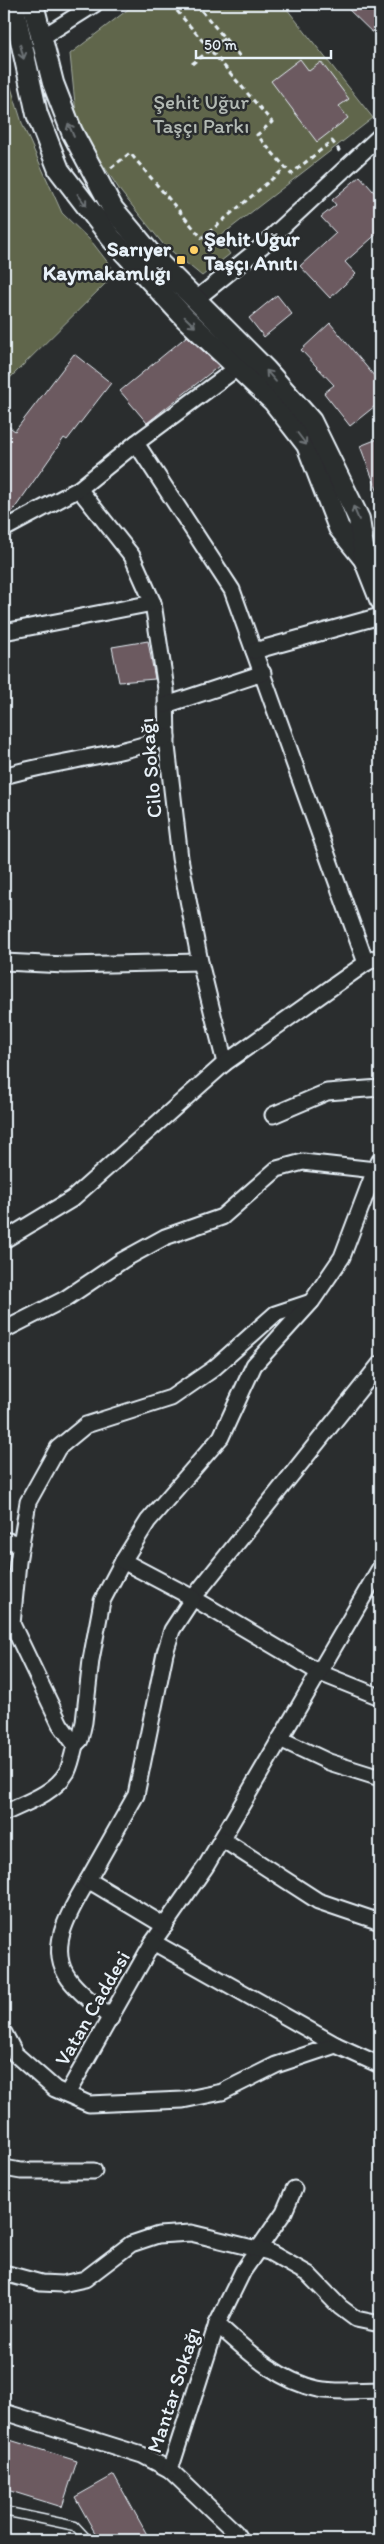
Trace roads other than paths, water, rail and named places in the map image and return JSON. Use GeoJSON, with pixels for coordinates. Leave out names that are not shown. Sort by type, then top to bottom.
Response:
{"type":"FeatureCollection","features":[{"type":"Feature","properties":{"kind":"main road"},"geometry":{"type":"LineString","coordinates":[[13,4],[37,114],[59,170],[112,239],[185,318],[273,401],[307,445],[339,528],[373,561]]}},
{"type":"Feature","properties":{"kind":"main road"},"geometry":{"type":"LineString","coordinates":[[33,4],[53,83],[72,132],[113,209],[195,300],[266,370],[311,421],[359,519],[373,561],[380,599]]}},
{"type":"Feature","properties":{"kind":"street"},"geometry":{"type":"LineString","coordinates":[[41,38],[95,4]]}},
{"type":"Feature","properties":{"kind":"street"},"geometry":{"type":"LineString","coordinates":[[195,300],[262,246],[380,136]]}},
{"type":"Feature","properties":{"kind":"street"},"geometry":{"type":"LineString","coordinates":[[4,529],[80,488],[136,443],[237,368]]}},
{"type":"Feature","properties":{"kind":"street"},"geometry":{"type":"LineString","coordinates":[[136,443],[232,590],[366,963]]}},
{"type":"Feature","properties":{"kind":"street","name":"Cilo Sokağı"},"geometry":{"type":"LineString","coordinates":[[80,488],[132,556],[153,603],[166,705],[167,737],[180,858],[200,962],[225,1063]]}},
{"type":"Feature","properties":{"kind":"street"},"geometry":{"type":"LineString","coordinates":[[4,632],[153,603]]}},
{"type":"Feature","properties":{"kind":"street"},"geometry":{"type":"LineString","coordinates":[[254,651],[380,616]]}},
{"type":"Feature","properties":{"kind":"street"},"geometry":{"type":"LineString","coordinates":[[166,705],[263,674]]}},
{"type":"Feature","properties":{"kind":"street"},"geometry":{"type":"LineString","coordinates":[[4,776],[29,768],[120,750],[167,737]]}},
{"type":"Feature","properties":{"kind":"street"},"geometry":{"type":"LineString","coordinates":[[4,1240],[72,1200],[225,1063],[366,963],[380,956]]}},
{"type":"Feature","properties":{"kind":"street"},"geometry":{"type":"LineString","coordinates":[[4,962],[65,965],[200,962]]}},
{"type":"Feature","properties":{"kind":"street"},"geometry":{"type":"LineString","coordinates":[[273,1115],[327,1092],[380,1088]]}},
{"type":"Feature","properties":{"kind":"street"},"geometry":{"type":"LineString","coordinates":[[4,1330],[65,1300],[123,1260],[165,1237],[222,1217],[277,1169],[303,1162],[378,1165],[342,1257],[312,1301],[254,1365],[221,1437],[148,1521],[123,1561],[102,1601],[91,1660],[84,1722],[80,1740],[75,1745],[67,1771],[59,1782],[37,1798],[4,1813]]}},
{"type":"Feature","properties":{"kind":"street"},"geometry":{"type":"LineString","coordinates":[[75,1745],[60,1724],[12,1624],[28,1502],[58,1448],[86,1425],[170,1398],[213,1369],[275,1314],[312,1301]]}},
{"type":"Feature","properties":{"kind":"street"},"geometry":{"type":"LineString","coordinates":[[111,2018],[72,1984],[67,1977],[61,1958],[62,1929],[136,1795],[165,1653],[172,1630],[193,1598],[380,1364]]}},
{"type":"Feature","properties":{"kind":"street"},"geometry":{"type":"LineString","coordinates":[[4,1540],[21,1544]]}},
{"type":"Feature","properties":{"kind":"street"},"geometry":{"type":"LineString","coordinates":[[123,1561],[193,1598],[320,1673],[380,1697]]}},
{"type":"Feature","properties":{"kind":"street","name":"Vatan Caddesi"},"geometry":{"type":"LineString","coordinates":[[66,2094],[153,1942],[206,1866],[380,1570]]}},
{"type":"Feature","properties":{"kind":"street"},"geometry":{"type":"LineString","coordinates":[[280,1739],[329,1762],[380,1778]]}},
{"type":"Feature","properties":{"kind":"street"},"geometry":{"type":"LineString","coordinates":[[222,1839],[318,1901],[380,1922]]}},
{"type":"Feature","properties":{"kind":"street"},"geometry":{"type":"LineString","coordinates":[[88,1880],[165,1926]]}},
{"type":"Feature","properties":{"kind":"street"},"geometry":{"type":"LineString","coordinates":[[153,1942],[336,2045],[380,2065]]}},
{"type":"Feature","properties":{"kind":"street"},"geometry":{"type":"LineString","coordinates":[[4,2033],[15,2054],[55,2089],[90,2104],[183,2100],[222,2092],[276,2065],[336,2045]]}},
{"type":"Feature","properties":{"kind":"street"},"geometry":{"type":"LineString","coordinates":[[4,2168],[21,2171],[94,2171]]}},
{"type":"Feature","properties":{"kind":"street","name":"Mantar Sokağı"},"geometry":{"type":"LineString","coordinates":[[170,2470],[217,2324],[243,2271],[256,2249],[284,2212],[294,2189]]}},
{"type":"Feature","properties":{"kind":"street"},"geometry":{"type":"LineString","coordinates":[[4,2273],[41,2283],[62,2284],[85,2279],[131,2244],[158,2235],[191,2232],[269,2252],[308,2274],[340,2307],[356,2319],[380,2324]]}},
{"type":"Feature","properties":{"kind":"street"},"geometry":{"type":"LineString","coordinates":[[217,2324],[254,2357],[286,2378],[318,2390],[380,2390]]}},
{"type":"Feature","properties":{"kind":"street"},"geometry":{"type":"LineString","coordinates":[[4,2412],[142,2455],[170,2470],[240,2540]]}},
{"type":"Feature","properties":{"kind":"lane"},"geometry":{"type":"LineString","coordinates":[[4,2511],[75,2526],[88,2540]]}},
{"type":"Feature","properties":{"kind":"place","name":"Şehit Uğur Taşçı Anıtı"},"geometry":{"type":"Point","coordinates":[194,250]}},
{"type":"Feature","properties":{"kind":"place","name":"Sarıyer Kaymakamlığı"},"geometry":{"type":"Point","coordinates":[181,260]}},
{"type":"Feature","properties":{"kind":"park label","name":"Şehit Uğur Taşçı Parkı"},"geometry":{"type":"Point","coordinates":[201,113]}}]}
